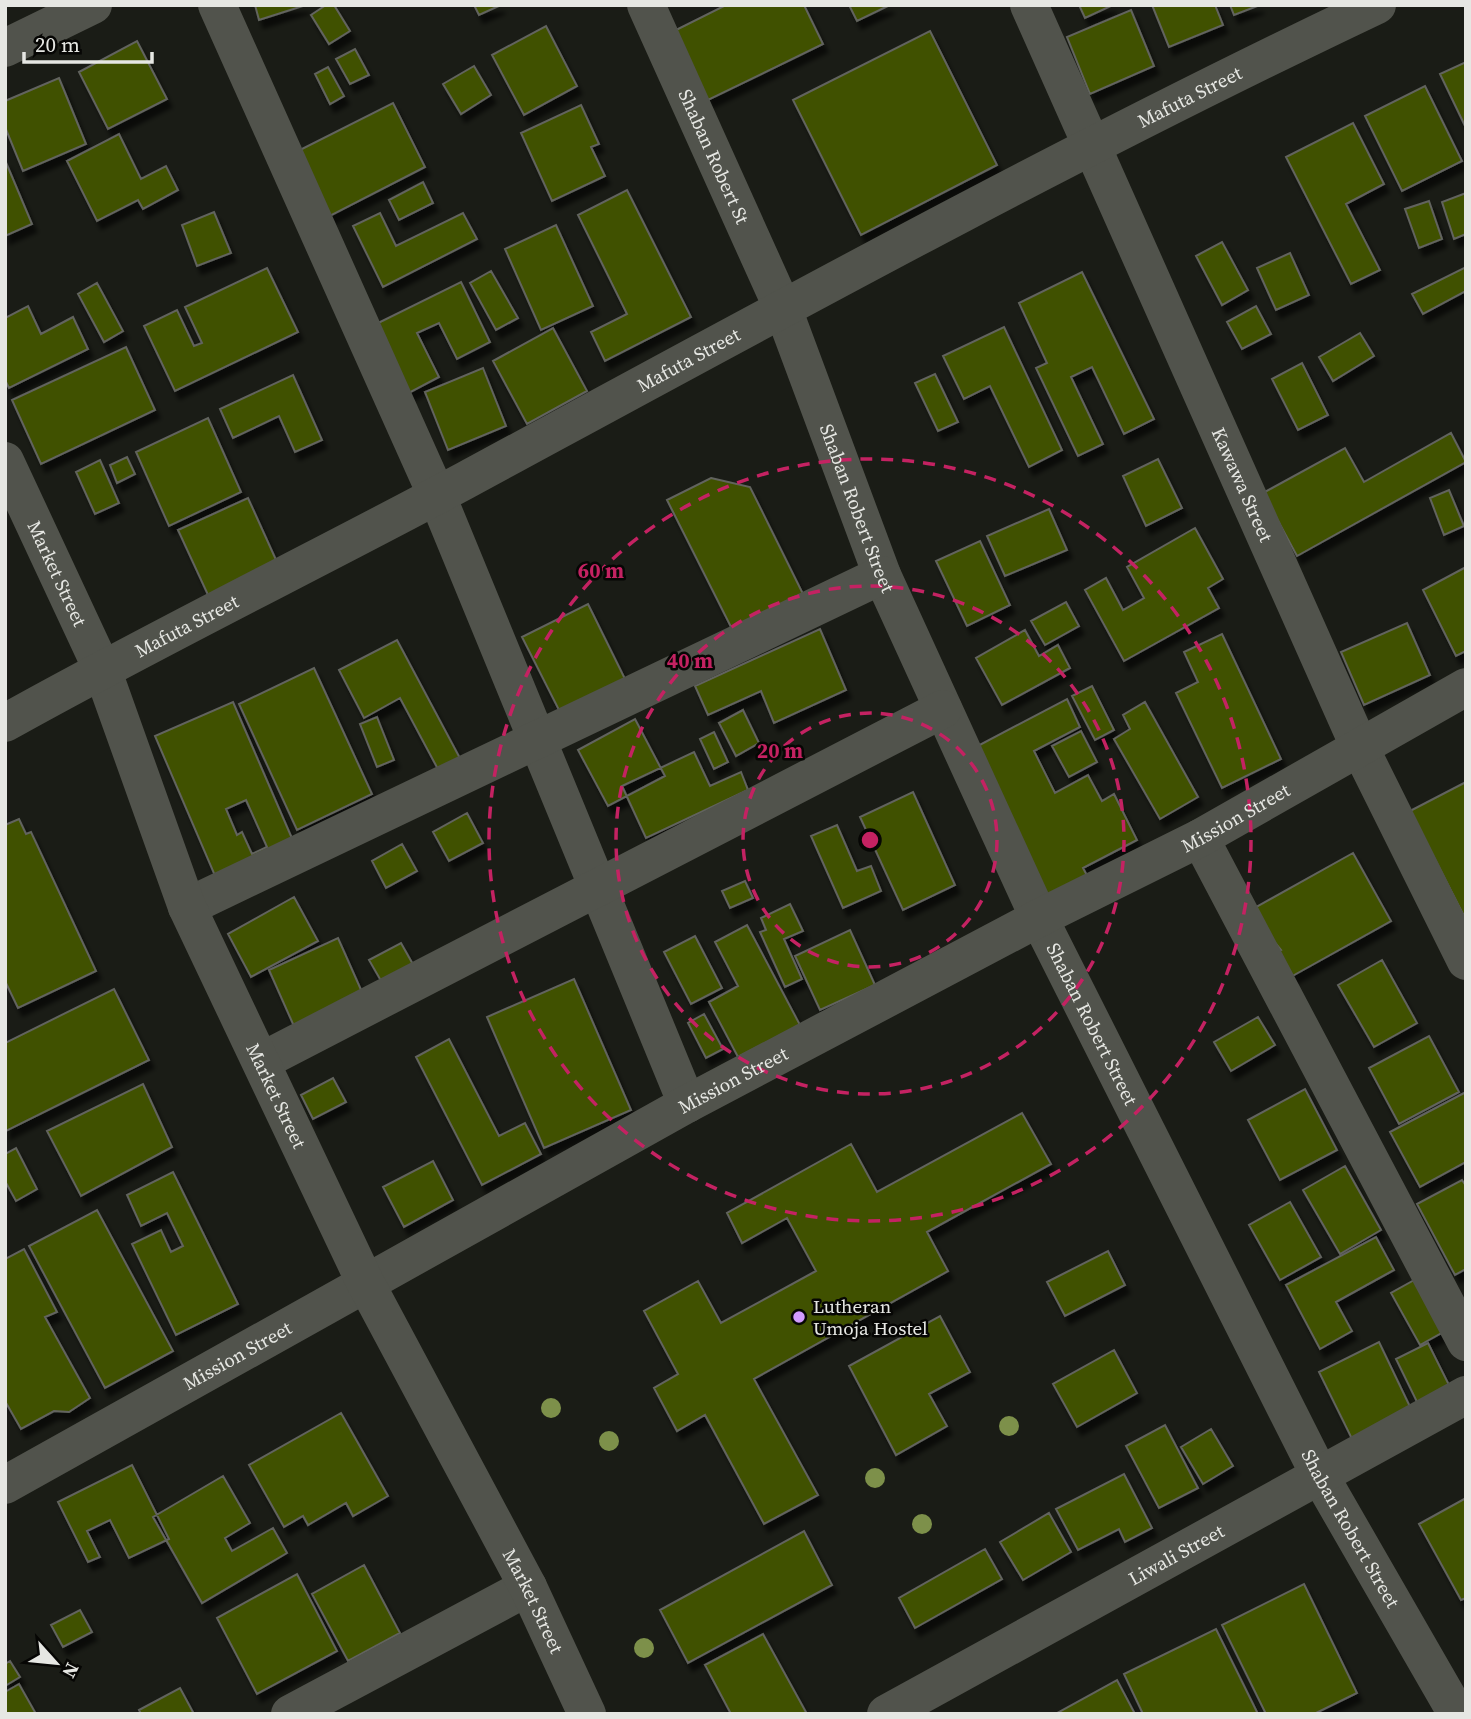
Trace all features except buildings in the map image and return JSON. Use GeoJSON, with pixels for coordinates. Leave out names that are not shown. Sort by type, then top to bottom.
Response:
{"type":"FeatureCollection","features":[{"type":"Feature","properties":{"kind":"street"},"geometry":{"type":"LineString","coordinates":[[5,48],[93,5]]}},
{"type":"Feature","properties":{"kind":"street"},"geometry":{"type":"LineString","coordinates":[[217,5],[437,496],[687,1104]]}},
{"type":"Feature","properties":{"kind":"street","name":"Shaban Robert St"},"geometry":{"type":"LineString","coordinates":[[646,5],[783,309]]}},
{"type":"Feature","properties":{"kind":"street","name":"Kawawa Street"},"geometry":{"type":"LineString","coordinates":[[1029,5],[1359,746],[1466,961]]}},
{"type":"Feature","properties":{"kind":"street","name":"Mafuta Street"},"geometry":{"type":"LineString","coordinates":[[5,723],[102,668],[437,496],[1091,145],[1377,5]]}},
{"type":"Feature","properties":{"kind":"street","name":"Shaban Robert Street"},"geometry":{"type":"LineString","coordinates":[[783,309],[881,575],[1039,918],[1320,1475],[1457,1714]]}},
{"type":"Feature","properties":{"kind":"street","name":"Market Street"},"geometry":{"type":"LineString","coordinates":[[5,461],[102,668],[187,907],[365,1282],[528,1587],[587,1714]]}},
{"type":"Feature","properties":{"kind":"street"},"geometry":{"type":"LineString","coordinates":[[187,907],[881,575]]}},
{"type":"Feature","properties":{"kind":"street","name":"Mission Street"},"geometry":{"type":"LineString","coordinates":[[6,1481],[687,1104],[1039,918],[1200,838],[1466,687]]}},
{"type":"Feature","properties":{"kind":"street"},"geometry":{"type":"LineString","coordinates":[[262,1061],[943,709]]}},
{"type":"Feature","properties":{"kind":"street"},"geometry":{"type":"LineString","coordinates":[[1200,838],[1466,1342]]}},
{"type":"Feature","properties":{"kind":"street","name":"Liwali Street"},"geometry":{"type":"LineString","coordinates":[[886,1714],[1466,1395]]}},
{"type":"Feature","properties":{"kind":"street"},"geometry":{"type":"LineString","coordinates":[[290,1714],[528,1587]]}},
{"type":"Feature","properties":{"kind":"place","name":"Lutheran Umoja Hostel"},"geometry":{"type":"Point","coordinates":[799,1317]}}]}
